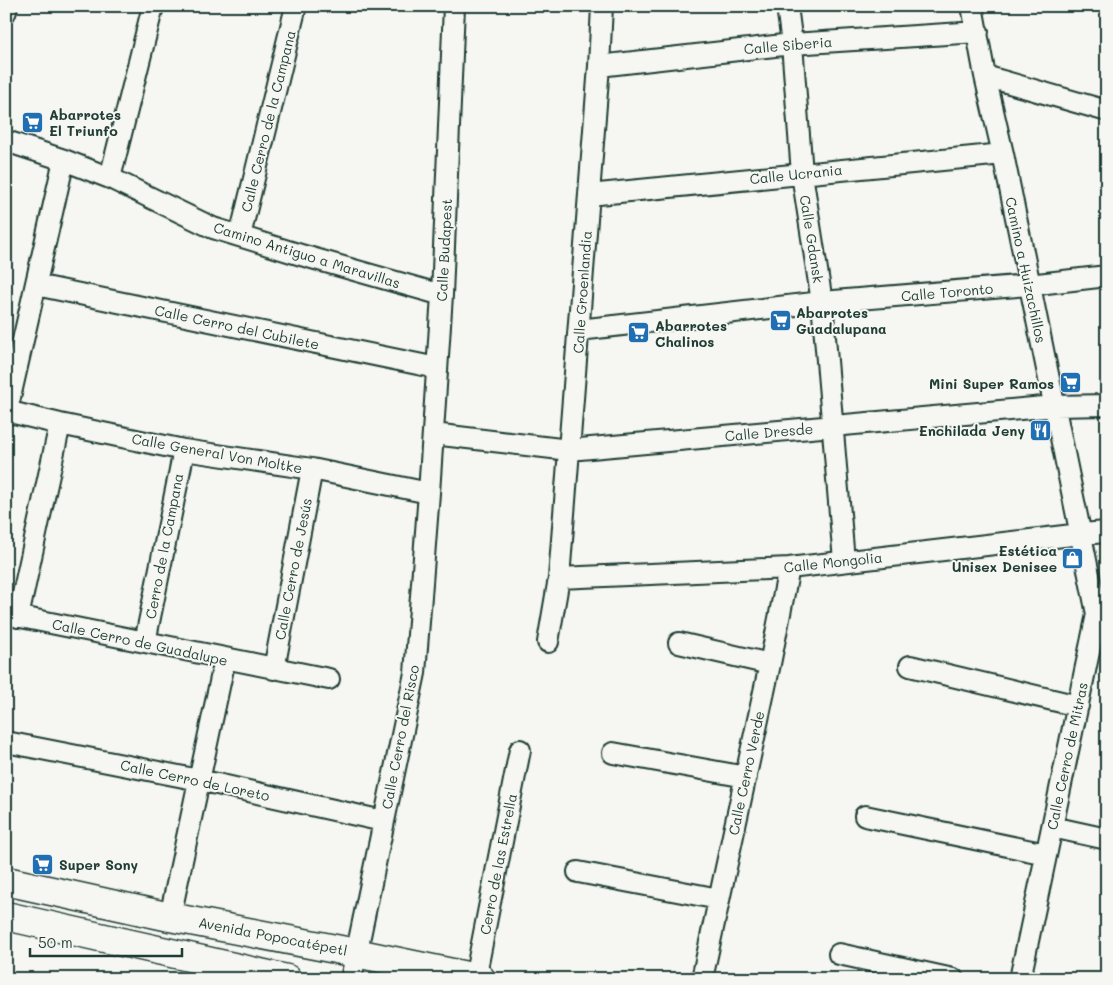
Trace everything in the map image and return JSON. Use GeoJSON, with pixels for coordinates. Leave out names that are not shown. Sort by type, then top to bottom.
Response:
{"type":"FeatureCollection","features":[{"type":"Feature","properties":{"kind":"street"},"geometry":{"type":"LineString","coordinates":[[6,11],[8,6]]}},
{"type":"Feature","properties":{"kind":"street"},"geometry":{"type":"LineString","coordinates":[[110,178],[153,6]]}},
{"type":"Feature","properties":{"kind":"street","name":"Calle Cerro de la Campana"},"geometry":{"type":"LineString","coordinates":[[240,236],[296,6]]}},
{"type":"Feature","properties":{"kind":"street","name":"Calle Budapest"},"geometry":{"type":"LineString","coordinates":[[429,493],[442,295],[454,6]]}},
{"type":"Feature","properties":{"kind":"street","name":"Calle Groenlandia"},"geometry":{"type":"LineString","coordinates":[[548,642],[559,578],[599,66],[602,6]]}},
{"type":"Feature","properties":{"kind":"street","name":"Calle Gdansk"},"geometry":{"type":"LineString","coordinates":[[787,6],[792,44],[802,174],[822,302],[844,562]]}},
{"type":"Feature","properties":{"kind":"street","name":"Camino a Huizachillos"},"geometry":{"type":"LineString","coordinates":[[972,6],[1081,534]]}},
{"type":"Feature","properties":{"kind":"street","name":"Calle Siberia"},"geometry":{"type":"LineString","coordinates":[[599,66],[792,44],[978,32]]}},
{"type":"Feature","properties":{"kind":"street"},"geometry":{"type":"LineString","coordinates":[[985,76],[1107,111]]}},
{"type":"Feature","properties":{"kind":"street","name":"Camino Antiguo a Maravillas"},"geometry":{"type":"LineString","coordinates":[[6,141],[64,160],[110,178],[213,228],[442,295]]}},
{"type":"Feature","properties":{"kind":"street","name":"Calle Ucrania"},"geometry":{"type":"LineString","coordinates":[[589,195],[1002,154]]}},
{"type":"Feature","properties":{"kind":"street"},"geometry":{"type":"LineString","coordinates":[[7,412],[64,160]]}},
{"type":"Feature","properties":{"kind":"street","name":"Calle Toronto"},"geometry":{"type":"LineString","coordinates":[[579,330],[822,302],[1029,285],[1107,276]]}},
{"type":"Feature","properties":{"kind":"street","name":"Calle Cerro del Cubilete"},"geometry":{"type":"LineString","coordinates":[[36,285],[437,368]]}},
{"type":"Feature","properties":{"kind":"street","name":"Calle Dresde"},"geometry":{"type":"LineString","coordinates":[[433,434],[569,450],[1055,406],[1107,405]]}},
{"type":"Feature","properties":{"kind":"street","name":"Calle General Von Moltke"},"geometry":{"type":"LineString","coordinates":[[7,412],[184,450],[312,469],[429,493]]}},
{"type":"Feature","properties":{"kind":"street"},"geometry":{"type":"LineString","coordinates":[[12,616],[60,424]]}},
{"type":"Feature","properties":{"kind":"street","name":"Cerro de la Campana"},"geometry":{"type":"LineString","coordinates":[[145,642],[184,450]]}},
{"type":"Feature","properties":{"kind":"street","name":"Calle Cerro de Jesús"},"geometry":{"type":"LineString","coordinates":[[274,669],[312,469]]}},
{"type":"Feature","properties":{"kind":"street","name":"Calle Cerro del Risco"},"geometry":{"type":"LineString","coordinates":[[350,979],[414,673],[429,493]]}},
{"type":"Feature","properties":{"kind":"street","name":"Calle Mongolia"},"geometry":{"type":"LineString","coordinates":[[559,578],[789,568],[1107,532]]}},
{"type":"Feature","properties":{"kind":"street","name":"Calle Cerro de Mitras"},"geometry":{"type":"LineString","coordinates":[[1020,979],[1097,614],[1081,534]]}},
{"type":"Feature","properties":{"kind":"street","name":"Calle Cerro Verde"},"geometry":{"type":"LineString","coordinates":[[702,979],[789,568]]}},
{"type":"Feature","properties":{"kind":"street","name":"Calle Cerro de Guadalupe"},"geometry":{"type":"LineString","coordinates":[[12,616],[329,679]]}},
{"type":"Feature","properties":{"kind":"street"},"geometry":{"type":"LineString","coordinates":[[679,643],[770,664]]}},
{"type":"Feature","properties":{"kind":"street"},"geometry":{"type":"LineString","coordinates":[[170,917],[225,659]]}},
{"type":"Feature","properties":{"kind":"street"},"geometry":{"type":"LineString","coordinates":[[910,666],[1078,706]]}},
{"type":"Feature","properties":{"kind":"street","name":"Calle Cerro de Loreto"},"geometry":{"type":"LineString","coordinates":[[6,742],[199,780],[383,821]]}},
{"type":"Feature","properties":{"kind":"street","name":"Cerro de las Estrella"},"geometry":{"type":"LineString","coordinates":[[477,978],[520,750]]}},
{"type":"Feature","properties":{"kind":"street"},"geometry":{"type":"LineString","coordinates":[[613,753],[746,777]]}},
{"type":"Feature","properties":{"kind":"street"},"geometry":{"type":"LineString","coordinates":[[865,816],[1046,854]]}},
{"type":"Feature","properties":{"kind":"street"},"geometry":{"type":"LineString","coordinates":[[1052,827],[1107,839]]}},
{"type":"Feature","properties":{"kind":"street"},"geometry":{"type":"LineString","coordinates":[[578,872],[719,899]]}},
{"type":"Feature","properties":{"kind":"street","name":"Avenida Popocatépetl"},"geometry":{"type":"LineString","coordinates":[[6,881],[170,917],[356,952],[477,978]]}},
{"type":"Feature","properties":{"kind":"street"},"geometry":{"type":"LineString","coordinates":[[36,887],[17,918],[287,979]]}},
{"type":"Feature","properties":{"kind":"street"},"geometry":{"type":"LineString","coordinates":[[839,954],[953,979]]}},
{"type":"Feature","properties":{"kind":"place","name":"Abarrotes El Triunfo"},"geometry":{"type":"Point","coordinates":[33,122]}},
{"type":"Feature","properties":{"kind":"place","name":"Abarrotes Guadalupana"},"geometry":{"type":"Point","coordinates":[780,320]}},
{"type":"Feature","properties":{"kind":"place","name":"Abarrotes Chalinos"},"geometry":{"type":"Point","coordinates":[639,333]}},
{"type":"Feature","properties":{"kind":"place","name":"Mini Super Ramos"},"geometry":{"type":"Point","coordinates":[1070,383]}},
{"type":"Feature","properties":{"kind":"place","name":"Enchilada Jeny"},"geometry":{"type":"Point","coordinates":[1041,430]}},
{"type":"Feature","properties":{"kind":"place","name":"Estética Unisex Denisee"},"geometry":{"type":"Point","coordinates":[1073,558]}},
{"type":"Feature","properties":{"kind":"place","name":"Super Sony"},"geometry":{"type":"Point","coordinates":[43,864]}}]}
